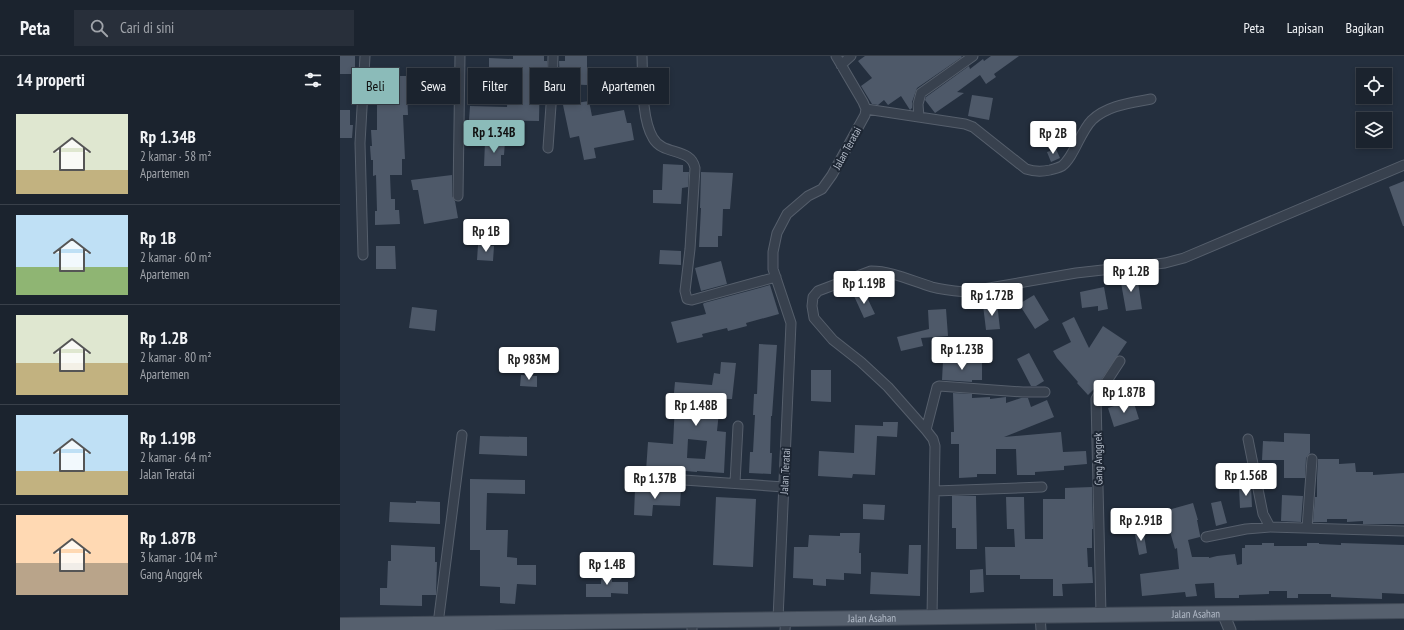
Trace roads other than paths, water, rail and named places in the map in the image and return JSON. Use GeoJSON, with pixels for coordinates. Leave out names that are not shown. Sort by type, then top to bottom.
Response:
{"type":"FeatureCollection","features":[{"type":"Feature","properties":{"kind":"main road","name":"Jalan Asahan"},"geometry":{"type":"LineString","coordinates":[[340,625],[409,627],[438,624],[527,626],[692,625],[932,617],[1404,611]]}},
{"type":"Feature","properties":{"kind":"street"},"geometry":{"type":"LineString","coordinates":[[363,255],[360,143],[365,56]]}},
{"type":"Feature","properties":{"kind":"street"},"geometry":{"type":"LineString","coordinates":[[458,196],[460,56]]}},
{"type":"Feature","properties":{"kind":"street"},"geometry":{"type":"LineString","coordinates":[[548,148],[553,56]]}},
{"type":"Feature","properties":{"kind":"street"},"geometry":{"type":"LineString","coordinates":[[642,56],[646,124],[653,138],[661,147],[687,156],[694,162],[695,168],[690,248],[685,291],[687,299],[692,300],[776,277]]}},
{"type":"Feature","properties":{"kind":"street"},"geometry":{"type":"LineString","coordinates":[[836,56],[866,109],[966,124],[973,127],[1026,169],[1036,172],[1060,167],[1066,162],[1085,129],[1092,120],[1102,113],[1116,106],[1152,99]]}},
{"type":"Feature","properties":{"kind":"street"},"geometry":{"type":"LineString","coordinates":[[841,65],[851,56]]}},
{"type":"Feature","properties":{"kind":"street"},"geometry":{"type":"LineString","coordinates":[[919,117],[918,104],[922,93],[973,56]]}},
{"type":"Feature","properties":{"kind":"street","name":"Jalan Teratai"},"geometry":{"type":"LineString","coordinates":[[783,622],[784,487],[791,323],[773,270],[772,252],[777,233],[787,214],[808,196],[822,189],[832,176],[865,115],[866,109]]}},
{"type":"Feature","properties":{"kind":"street"},"geometry":{"type":"LineString","coordinates":[[932,617],[935,491],[935,446],[933,439],[888,387],[861,362],[833,340],[814,318],[812,306],[813,297],[818,291],[871,271],[880,271],[940,289],[966,292],[1076,273],[1165,263],[1184,258],[1404,165]]}},
{"type":"Feature","properties":{"kind":"street"},"geometry":{"type":"LineString","coordinates":[[1096,399],[1120,361]]}},
{"type":"Feature","properties":{"kind":"street"},"geometry":{"type":"LineString","coordinates":[[926,430],[938,386],[1023,392],[1045,392]]}},
{"type":"Feature","properties":{"kind":"street"},"geometry":{"type":"LineString","coordinates":[[1096,399],[1122,393]]}},
{"type":"Feature","properties":{"kind":"street","name":"Gang Anggrek"},"geometry":{"type":"LineString","coordinates":[[1096,399],[1101,615]]}},
{"type":"Feature","properties":{"kind":"street"},"geometry":{"type":"LineString","coordinates":[[735,483],[738,426]]}},
{"type":"Feature","properties":{"kind":"street"},"geometry":{"type":"LineString","coordinates":[[438,624],[462,435]]}},
{"type":"Feature","properties":{"kind":"street"},"geometry":{"type":"LineString","coordinates":[[1248,439],[1263,514],[1270,527]]}},
{"type":"Feature","properties":{"kind":"street"},"geometry":{"type":"LineString","coordinates":[[1307,528],[1312,459]]}},
{"type":"Feature","properties":{"kind":"street"},"geometry":{"type":"LineString","coordinates":[[640,476],[784,487]]}},
{"type":"Feature","properties":{"kind":"street"},"geometry":{"type":"LineString","coordinates":[[935,491],[1042,487]]}},
{"type":"Feature","properties":{"kind":"street"},"geometry":{"type":"LineString","coordinates":[[1206,537],[1246,529],[1270,527],[1404,531]]}},
{"type":"Feature","properties":{"kind":"street"},"geometry":{"type":"LineString","coordinates":[[1223,613],[1230,630]]}},
{"type":"Feature","properties":{"kind":"street"},"geometry":{"type":"LineString","coordinates":[[1040,615],[1041,630]]}}]}
